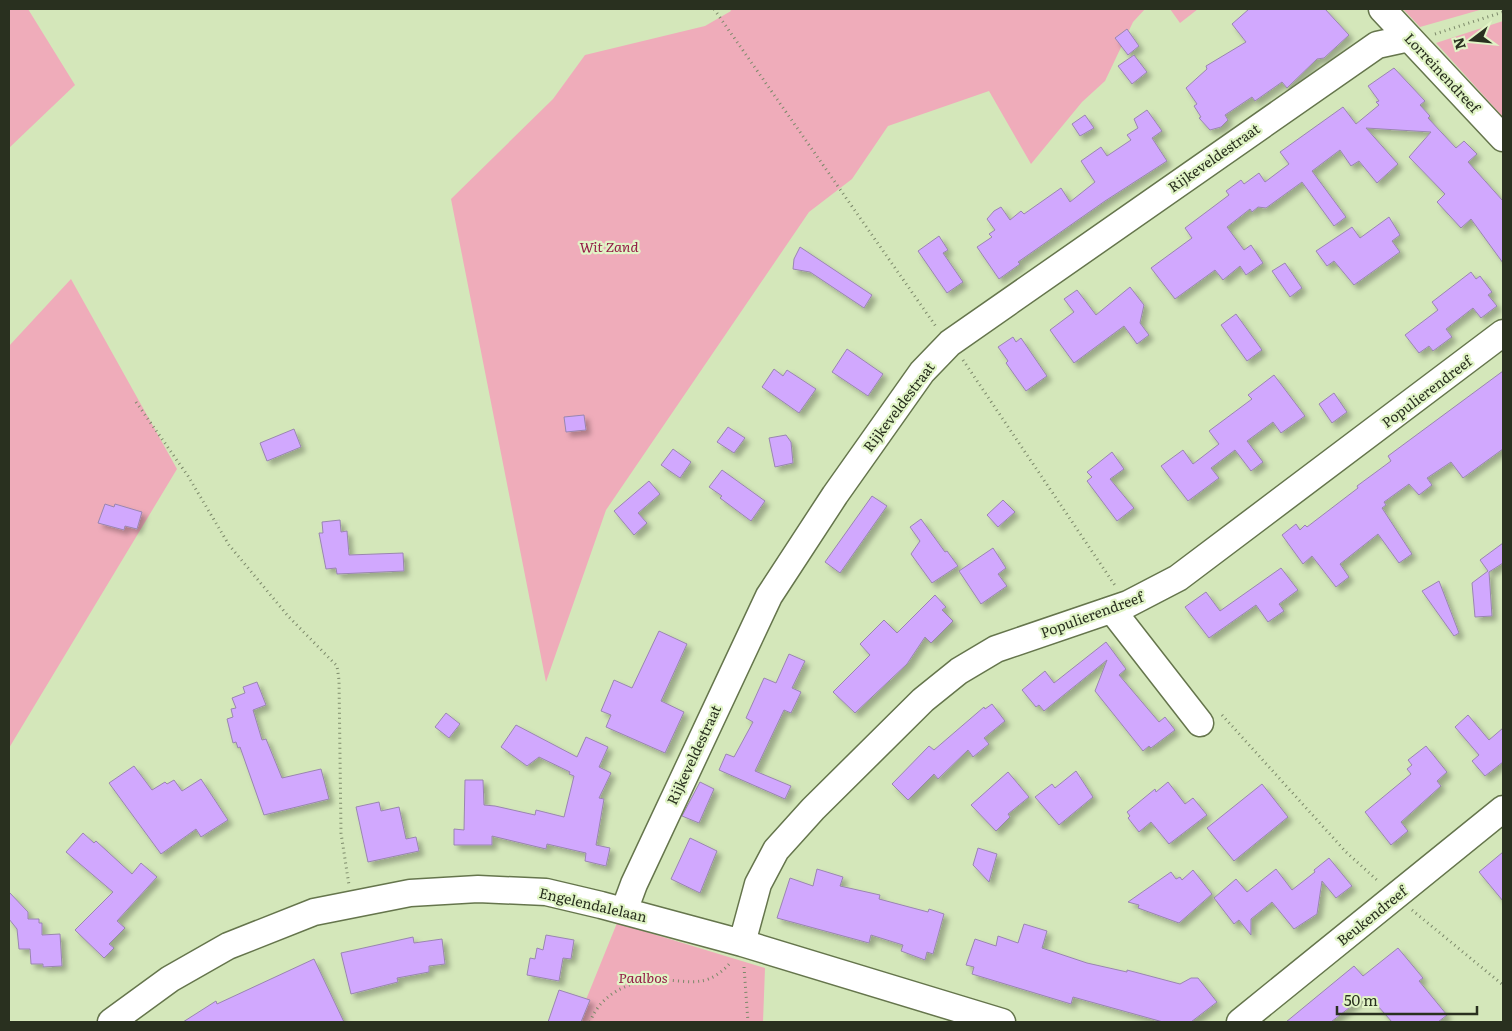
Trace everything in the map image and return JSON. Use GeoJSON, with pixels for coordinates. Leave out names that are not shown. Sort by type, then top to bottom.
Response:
{"type":"FeatureCollection","features":[{"type":"Feature","properties":{"kind":"street","name":"Lorreinendreef"},"geometry":{"type":"LineString","coordinates":[[1382,9],[1503,138]]}},
{"type":"Feature","properties":{"kind":"street","name":"Rijkeveldestraat"},"geometry":{"type":"LineString","coordinates":[[624,911],[638,874],[769,596],[835,495],[922,372],[950,343],[1377,45],[1409,38]]}},
{"type":"Feature","properties":{"kind":"street","name":"Populierendreef"},"geometry":{"type":"LineString","coordinates":[[742,944],[758,884],[776,850],[814,809],[923,700],[959,671],[996,649],[1120,607],[1178,578],[1503,333]]}},
{"type":"Feature","properties":{"kind":"street"},"geometry":{"type":"LineString","coordinates":[[1120,607],[1210,718]]}},
{"type":"Feature","properties":{"kind":"street","name":"Beukendreef"},"geometry":{"type":"LineString","coordinates":[[1240,1022],[1503,810]]}},
{"type":"Feature","properties":{"kind":"street","name":"Engelendalelaan"},"geometry":{"type":"LineString","coordinates":[[111,1022],[170,979],[228,946],[314,912],[410,893],[478,888],[546,892],[624,911],[742,944],[1002,1022]]}},
{"type":"Feature","properties":{"kind":"path"},"geometry":{"type":"LineString","coordinates":[[714,9],[932,322],[950,343],[1039,471],[1120,607]]}},
{"type":"Feature","properties":{"kind":"path"},"geometry":{"type":"LineString","coordinates":[[1409,38],[1434,34],[1503,12]]}},
{"type":"Feature","properties":{"kind":"path"},"geometry":{"type":"LineString","coordinates":[[136,402],[188,476],[229,545],[288,616],[337,666],[339,680],[341,833],[351,904]]}},
{"type":"Feature","properties":{"kind":"path"},"geometry":{"type":"LineString","coordinates":[[1210,718],[1346,852],[1396,897],[1503,985]]}},
{"type":"Feature","properties":{"kind":"path"},"geometry":{"type":"LineString","coordinates":[[590,1022],[595,1010],[609,995],[616,991],[630,984],[658,980],[701,981],[719,973],[728,965],[742,944]]}},
{"type":"Feature","properties":{"kind":"path"},"geometry":{"type":"LineString","coordinates":[[742,944],[748,1022]]}},
{"type":"Feature","properties":{"kind":"green space"},"geometry":{"type":"Polygon","coordinates":[[[9,9],[28,9],[75,85],[9,148],[9,9]]]}},
{"type":"Feature","properties":{"kind":"green space","name":"Wit Zand"},"geometry":{"type":"Polygon","coordinates":[[[730,9],[1145,9],[1133,22],[1105,81],[1082,102],[1031,164],[989,91],[888,126],[852,179],[809,212],[606,510],[546,682],[451,199],[553,99],[585,55],[705,26],[731,11],[730,9]]]}},
{"type":"Feature","properties":{"kind":"green space"},"geometry":{"type":"Polygon","coordinates":[[[1170,9],[1198,9],[1180,23],[1170,9]]]}},
{"type":"Feature","properties":{"kind":"green space"},"geometry":{"type":"Polygon","coordinates":[[[1403,9],[1483,9],[1420,27],[1403,9]]]}},
{"type":"Feature","properties":{"kind":"green space"},"geometry":{"type":"Polygon","coordinates":[[[1503,21],[1503,117],[1436,43],[1503,21]]]}},
{"type":"Feature","properties":{"kind":"green space"},"geometry":{"type":"Polygon","coordinates":[[[71,279],[177,469],[9,748],[9,346],[71,279]]]}},
{"type":"Feature","properties":{"kind":"green space","name":"Paalbos"},"geometry":{"type":"Polygon","coordinates":[[[617,923],[765,968],[763,1022],[577,1022],[617,923]]]}},
{"type":"Feature","properties":{"kind":"building"},"geometry":{"type":"Polygon","coordinates":[[[1249,9],[1325,9],[1349,35],[1324,58],[1317,59],[1287,88],[1282,82],[1255,101],[1252,97],[1225,115],[1228,120],[1221,127],[1210,130],[1199,118],[1201,117],[1194,106],[1197,104],[1186,88],[1207,69],[1206,66],[1246,42],[1232,24],[1249,9]]]}},
{"type":"Feature","properties":{"kind":"building"},"geometry":{"type":"Polygon","coordinates":[[[1127,29],[1139,46],[1128,55],[1115,38],[1127,29]]]}},
{"type":"Feature","properties":{"kind":"building"},"geometry":{"type":"Polygon","coordinates":[[[1134,55],[1147,72],[1132,84],[1118,66],[1134,55]]]}},
{"type":"Feature","properties":{"kind":"building"},"geometry":{"type":"Polygon","coordinates":[[[1394,68],[1425,101],[1420,105],[1430,116],[1428,118],[1456,148],[1464,141],[1477,154],[1468,162],[1503,201],[1503,263],[1471,219],[1461,228],[1437,202],[1445,194],[1409,157],[1431,132],[1366,128],[1398,164],[1377,183],[1359,161],[1351,166],[1340,150],[1312,171],[1346,217],[1334,226],[1302,182],[1266,208],[1258,207],[1252,212],[1250,209],[1227,227],[1244,250],[1251,245],[1263,263],[1246,275],[1240,266],[1223,280],[1215,270],[1175,299],[1151,268],[1192,238],[1185,228],[1229,195],[1226,191],[1241,180],[1244,184],[1259,173],[1265,182],[1289,164],[1280,152],[1343,107],[1356,124],[1379,105],[1376,102],[1379,101],[1368,86],[1394,68]]]}},
{"type":"Feature","properties":{"kind":"building"},"geometry":{"type":"Polygon","coordinates":[[[1147,110],[1162,131],[1152,138],[1167,161],[1105,201],[1018,262],[1020,264],[999,279],[977,247],[992,237],[989,234],[995,230],[987,219],[994,211],[1001,207],[1010,220],[1021,211],[1024,214],[1061,188],[1070,202],[1095,182],[1081,161],[1101,147],[1107,156],[1131,140],[1127,135],[1138,128],[1134,119],[1147,110]]]}},
{"type":"Feature","properties":{"kind":"building"},"geometry":{"type":"Polygon","coordinates":[[[1085,115],[1094,128],[1080,136],[1072,124],[1085,115]]]}},
{"type":"Feature","properties":{"kind":"building"},"geometry":{"type":"Polygon","coordinates":[[[1389,217],[1400,235],[1392,241],[1400,252],[1354,285],[1334,261],[1327,266],[1316,251],[1352,227],[1360,238],[1389,217]]]}},
{"type":"Feature","properties":{"kind":"building"},"geometry":{"type":"Polygon","coordinates":[[[939,236],[948,250],[943,253],[963,282],[947,293],[918,251],[939,236]]]}},
{"type":"Feature","properties":{"kind":"building"},"geometry":{"type":"Polygon","coordinates":[[[800,247],[872,295],[864,308],[810,272],[793,269],[794,259],[800,247]]]}},
{"type":"Feature","properties":{"kind":"building"},"geometry":{"type":"Polygon","coordinates":[[[1285,263],[1302,288],[1290,297],[1272,271],[1285,263]]]}},
{"type":"Feature","properties":{"kind":"building"},"geometry":{"type":"Polygon","coordinates":[[[1471,272],[1476,279],[1480,276],[1492,292],[1488,295],[1497,306],[1481,318],[1473,308],[1446,329],[1452,337],[1433,351],[1429,346],[1419,353],[1405,335],[1438,310],[1432,302],[1471,272]]]}},
{"type":"Feature","properties":{"kind":"building"},"geometry":{"type":"Polygon","coordinates":[[[1130,287],[1144,305],[1140,323],[1149,335],[1137,344],[1124,326],[1074,363],[1050,330],[1074,312],[1064,299],[1077,290],[1096,315],[1130,287]]]}},
{"type":"Feature","properties":{"kind":"building"},"geometry":{"type":"Polygon","coordinates":[[[1236,314],[1262,350],[1247,361],[1221,325],[1236,314]]]}},
{"type":"Feature","properties":{"kind":"building"},"geometry":{"type":"Polygon","coordinates":[[[1013,337],[1016,342],[1021,338],[1047,376],[1026,391],[1006,363],[1008,361],[998,347],[1013,337]]]}},
{"type":"Feature","properties":{"kind":"building"},"geometry":{"type":"Polygon","coordinates":[[[847,349],[883,374],[868,396],[832,372],[847,349]]]}},
{"type":"Feature","properties":{"kind":"building"},"geometry":{"type":"Polygon","coordinates":[[[774,369],[783,376],[787,370],[816,389],[799,413],[762,387],[774,369]]]}},
{"type":"Feature","properties":{"kind":"building"},"geometry":{"type":"Polygon","coordinates":[[[1503,371],[1503,449],[1463,478],[1451,462],[1427,478],[1432,485],[1419,495],[1409,484],[1384,502],[1386,505],[1382,508],[1412,554],[1399,563],[1378,534],[1340,564],[1349,577],[1336,587],[1312,556],[1303,564],[1282,535],[1296,524],[1300,530],[1305,525],[1307,527],[1391,461],[1388,456],[1503,371]]]}},
{"type":"Feature","properties":{"kind":"building"},"geometry":{"type":"Polygon","coordinates":[[[1274,375],[1305,416],[1281,433],[1273,422],[1247,441],[1263,462],[1251,471],[1235,450],[1211,468],[1219,478],[1188,501],[1161,466],[1183,450],[1193,464],[1219,444],[1209,431],[1252,399],[1248,395],[1274,375]]]}},
{"type":"Feature","properties":{"kind":"building"},"geometry":{"type":"Polygon","coordinates":[[[1334,393],[1347,412],[1332,423],[1319,404],[1334,393]]]}},
{"type":"Feature","properties":{"kind":"building"},"geometry":{"type":"Polygon","coordinates":[[[584,415],[586,430],[566,432],[564,417],[584,415]]]}},
{"type":"Feature","properties":{"kind":"building"},"geometry":{"type":"Polygon","coordinates":[[[728,427],[745,438],[734,453],[717,442],[728,427]]]}},
{"type":"Feature","properties":{"kind":"building"},"geometry":{"type":"Polygon","coordinates":[[[294,429],[301,447],[267,461],[260,443],[294,429]]]}},
{"type":"Feature","properties":{"kind":"building"},"geometry":{"type":"Polygon","coordinates":[[[786,435],[791,442],[793,463],[775,467],[769,438],[786,435]]]}},
{"type":"Feature","properties":{"kind":"building"},"geometry":{"type":"Polygon","coordinates":[[[673,449],[691,462],[680,478],[661,465],[673,449]]]}},
{"type":"Feature","properties":{"kind":"building"},"geometry":{"type":"Polygon","coordinates":[[[1112,452],[1124,469],[1110,479],[1134,508],[1117,521],[1087,481],[1092,477],[1087,472],[1112,452]]]}},
{"type":"Feature","properties":{"kind":"building"},"geometry":{"type":"Polygon","coordinates":[[[722,470],[765,501],[751,521],[720,498],[722,496],[709,487],[722,470]]]}},
{"type":"Feature","properties":{"kind":"building"},"geometry":{"type":"Polygon","coordinates":[[[649,481],[660,494],[638,513],[647,523],[634,535],[614,511],[649,481]]]}},
{"type":"Feature","properties":{"kind":"building"},"geometry":{"type":"Polygon","coordinates":[[[872,496],[887,506],[840,573],[825,562],[872,496]]]}},
{"type":"Feature","properties":{"kind":"building"},"geometry":{"type":"Polygon","coordinates":[[[1003,500],[1015,512],[998,527],[987,515],[1003,500]]]}},
{"type":"Feature","properties":{"kind":"building"},"geometry":{"type":"Polygon","coordinates":[[[105,504],[114,507],[115,504],[142,512],[137,529],[125,526],[124,530],[98,523],[105,504]]]}},
{"type":"Feature","properties":{"kind":"building"},"geometry":{"type":"Polygon","coordinates":[[[921,519],[945,552],[947,551],[958,566],[932,583],[911,554],[920,541],[910,527],[921,519]]]}},
{"type":"Feature","properties":{"kind":"building"},"geometry":{"type":"Polygon","coordinates":[[[340,520],[341,532],[347,531],[349,555],[403,553],[404,571],[337,574],[336,568],[326,569],[319,533],[323,533],[322,522],[340,520]]]}},
{"type":"Feature","properties":{"kind":"building"},"geometry":{"type":"Polygon","coordinates":[[[1503,543],[1503,563],[1489,572],[1492,616],[1475,617],[1472,583],[1488,571],[1480,560],[1503,543]]]}},
{"type":"Feature","properties":{"kind":"building"},"geometry":{"type":"Polygon","coordinates":[[[993,548],[1006,568],[998,574],[1007,586],[981,604],[959,571],[993,548]]]}},
{"type":"Feature","properties":{"kind":"building"},"geometry":{"type":"Polygon","coordinates":[[[1281,568],[1298,590],[1279,604],[1284,611],[1268,622],[1256,605],[1209,638],[1185,607],[1206,592],[1220,611],[1281,568]]]}},
{"type":"Feature","properties":{"kind":"building"},"geometry":{"type":"Polygon","coordinates":[[[1439,581],[1459,633],[1454,636],[1422,591],[1439,581]]]}},
{"type":"Feature","properties":{"kind":"building"},"geometry":{"type":"Polygon","coordinates":[[[935,595],[946,607],[942,610],[953,621],[931,643],[925,637],[907,664],[855,713],[833,692],[870,655],[860,644],[884,620],[897,633],[935,595]]]}},
{"type":"Feature","properties":{"kind":"building"},"geometry":{"type":"Polygon","coordinates":[[[659,631],[687,644],[661,701],[684,712],[665,753],[606,727],[611,715],[601,711],[614,680],[632,688],[659,631]]]}},
{"type":"Feature","properties":{"kind":"building"},"geometry":{"type":"Polygon","coordinates":[[[1106,642],[1126,669],[1119,675],[1159,722],[1165,717],[1175,730],[1151,748],[1149,746],[1143,751],[1095,691],[1107,660],[1044,711],[1039,705],[1036,707],[1022,690],[1045,671],[1054,683],[1106,642]]]}},
{"type":"Feature","properties":{"kind":"building"},"geometry":{"type":"Polygon","coordinates":[[[789,654],[805,661],[792,688],[801,692],[791,713],[784,710],[755,771],[791,786],[785,799],[719,770],[726,754],[734,757],[753,722],[746,718],[764,678],[776,683],[789,654]]]}},
{"type":"Feature","properties":{"kind":"building"},"geometry":{"type":"Polygon","coordinates":[[[257,682],[266,705],[253,710],[262,740],[266,739],[282,778],[321,769],[329,799],[264,815],[240,747],[238,748],[236,742],[233,743],[227,719],[233,717],[231,709],[236,708],[232,698],[245,693],[243,687],[257,682]]]}},
{"type":"Feature","properties":{"kind":"building"},"geometry":{"type":"Polygon","coordinates":[[[992,704],[1005,721],[984,738],[989,744],[973,757],[968,750],[938,779],[934,774],[908,800],[892,784],[929,746],[934,750],[984,707],[985,709],[992,704]]]}},
{"type":"Feature","properties":{"kind":"building"},"geometry":{"type":"Polygon","coordinates":[[[446,713],[460,724],[449,738],[435,727],[446,713]]]}},
{"type":"Feature","properties":{"kind":"building"},"geometry":{"type":"Polygon","coordinates":[[[1468,715],[1489,740],[1503,728],[1503,762],[1485,776],[1472,761],[1479,755],[1455,727],[1468,715]]]}},
{"type":"Feature","properties":{"kind":"building"},"geometry":{"type":"Polygon","coordinates":[[[516,725],[577,757],[586,737],[608,747],[599,767],[611,773],[599,798],[604,799],[596,845],[610,848],[606,866],[585,861],[586,853],[547,844],[546,849],[492,836],[492,845],[454,845],[454,829],[464,830],[465,780],[483,780],[484,805],[535,815],[536,810],[564,817],[574,776],[569,774],[570,772],[539,757],[527,766],[501,747],[516,725]]]}},
{"type":"Feature","properties":{"kind":"building"},"geometry":{"type":"Polygon","coordinates":[[[1426,746],[1447,772],[1437,781],[1441,786],[1401,822],[1408,831],[1391,845],[1365,812],[1411,774],[1407,769],[1412,765],[1408,760],[1426,746]]]}},
{"type":"Feature","properties":{"kind":"building"},"geometry":{"type":"Polygon","coordinates":[[[134,766],[152,790],[165,782],[167,784],[174,780],[182,791],[201,779],[228,820],[201,837],[196,829],[161,854],[109,783],[134,766]]]}},
{"type":"Feature","properties":{"kind":"building"},"geometry":{"type":"Polygon","coordinates":[[[1076,771],[1093,797],[1059,825],[1035,797],[1052,784],[1055,788],[1076,771]]]}},
{"type":"Feature","properties":{"kind":"building"},"geometry":{"type":"Polygon","coordinates":[[[1008,772],[1029,797],[1008,814],[1010,817],[996,831],[971,805],[1008,772]]]}},
{"type":"Feature","properties":{"kind":"building"},"geometry":{"type":"Polygon","coordinates":[[[700,782],[714,789],[699,823],[682,816],[700,782]]]}},
{"type":"Feature","properties":{"kind":"building"},"geometry":{"type":"Polygon","coordinates":[[[1168,782],[1185,804],[1193,798],[1207,815],[1169,844],[1151,822],[1139,832],[1128,818],[1130,816],[1127,812],[1155,789],[1156,792],[1168,782]]]}},
{"type":"Feature","properties":{"kind":"building"},"geometry":{"type":"Polygon","coordinates":[[[1262,784],[1288,817],[1234,861],[1207,828],[1262,784]]]}},
{"type":"Feature","properties":{"kind":"building"},"geometry":{"type":"Polygon","coordinates":[[[379,802],[381,811],[399,807],[406,839],[416,837],[419,851],[368,862],[356,807],[379,802]]]}},
{"type":"Feature","properties":{"kind":"building"},"geometry":{"type":"Polygon","coordinates":[[[83,833],[94,843],[96,841],[132,874],[141,863],[157,877],[117,921],[125,928],[109,944],[114,948],[104,958],[75,930],[113,892],[66,852],[83,833]]]}},
{"type":"Feature","properties":{"kind":"building"},"geometry":{"type":"Polygon","coordinates":[[[690,838],[717,851],[700,893],[671,879],[690,838]]]}},
{"type":"Feature","properties":{"kind":"building"},"geometry":{"type":"Polygon","coordinates":[[[978,848],[997,854],[989,882],[973,865],[978,848]]]}},
{"type":"Feature","properties":{"kind":"building"},"geometry":{"type":"Polygon","coordinates":[[[1503,852],[1503,901],[1479,872],[1503,852]]]}},
{"type":"Feature","properties":{"kind":"building"},"geometry":{"type":"Polygon","coordinates":[[[1329,858],[1352,886],[1336,898],[1322,881],[1317,914],[1294,929],[1272,902],[1251,919],[1251,935],[1239,920],[1234,924],[1214,898],[1236,879],[1247,892],[1276,869],[1292,890],[1329,858]]]}},
{"type":"Feature","properties":{"kind":"building"},"geometry":{"type":"Polygon","coordinates":[[[817,869],[843,877],[840,886],[880,895],[879,899],[928,912],[929,909],[944,914],[933,954],[927,952],[925,960],[901,951],[903,945],[871,935],[869,943],[777,918],[790,878],[813,886],[817,869]]]}},
{"type":"Feature","properties":{"kind":"building"},"geometry":{"type":"Polygon","coordinates":[[[1193,870],[1212,894],[1179,923],[1138,908],[1139,905],[1128,902],[1171,872],[1176,879],[1180,877],[1182,880],[1193,870]]]}},
{"type":"Feature","properties":{"kind":"building"},"geometry":{"type":"Polygon","coordinates":[[[9,892],[28,912],[28,919],[39,919],[39,923],[42,923],[42,935],[60,934],[62,966],[43,967],[43,964],[31,964],[30,949],[19,949],[17,929],[9,919],[9,892]]]}},
{"type":"Feature","properties":{"kind":"building"},"geometry":{"type":"Polygon","coordinates":[[[1024,924],[1047,931],[1042,948],[1087,963],[1127,972],[1127,970],[1180,984],[1191,978],[1198,978],[1217,1002],[1191,1022],[1163,1022],[1073,997],[1071,1004],[972,974],[974,967],[966,965],[975,939],[996,946],[998,936],[1018,943],[1024,924]]]}},
{"type":"Feature","properties":{"kind":"building"},"geometry":{"type":"Polygon","coordinates":[[[546,935],[574,940],[571,959],[563,958],[559,981],[527,975],[530,958],[535,959],[537,948],[543,950],[546,935]]]}},
{"type":"Feature","properties":{"kind":"building"},"geometry":{"type":"Polygon","coordinates":[[[413,937],[414,943],[442,939],[445,964],[429,966],[429,972],[397,978],[398,982],[351,994],[341,953],[413,937]]]}},
{"type":"Feature","properties":{"kind":"building"},"geometry":{"type":"Polygon","coordinates":[[[1398,948],[1423,978],[1419,981],[1447,1015],[1438,1022],[1392,1022],[1370,997],[1366,1000],[1363,997],[1331,1022],[1286,1022],[1354,966],[1363,976],[1398,948]]]}},
{"type":"Feature","properties":{"kind":"building"},"geometry":{"type":"Polygon","coordinates":[[[314,959],[344,1022],[183,1022],[216,1001],[217,1004],[314,959]]]}},
{"type":"Feature","properties":{"kind":"building"},"geometry":{"type":"Polygon","coordinates":[[[559,990],[590,1000],[581,1022],[548,1022],[559,990]]]}}]}
